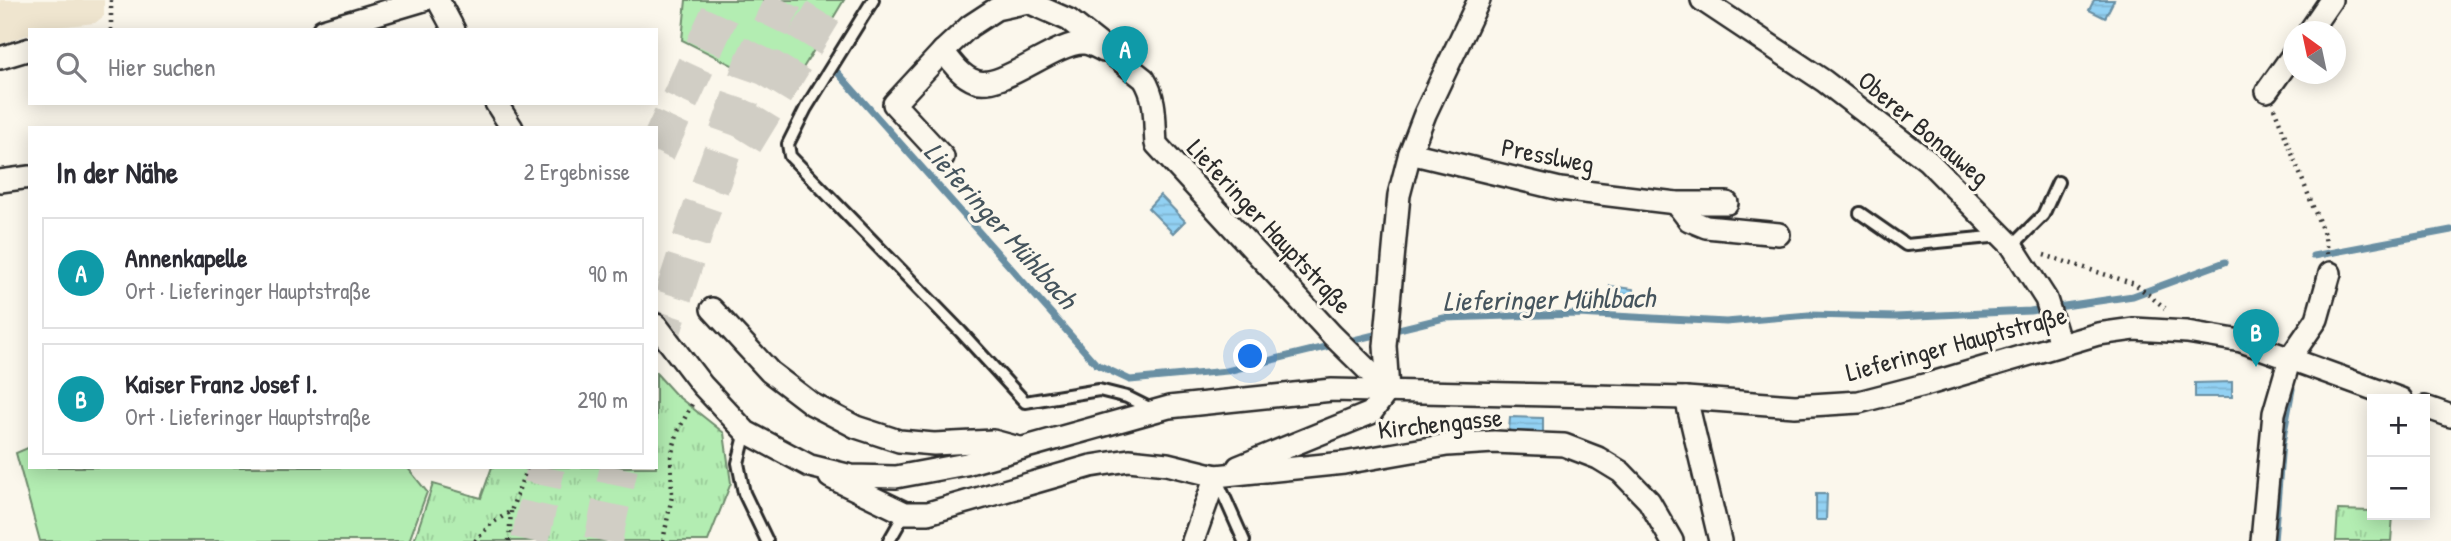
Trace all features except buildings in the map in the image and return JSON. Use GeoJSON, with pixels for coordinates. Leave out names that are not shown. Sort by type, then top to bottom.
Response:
{"type":"FeatureCollection","features":[{"type":"Feature","properties":{"kind":"street"},"geometry":{"type":"LineString","coordinates":[[330,28],[424,0]]}},
{"type":"Feature","properties":{"kind":"street"},"geometry":{"type":"LineString","coordinates":[[438,0],[453,28]]}},
{"type":"Feature","properties":{"kind":"street"},"geometry":{"type":"LineString","coordinates":[[1388,390],[1385,346],[1399,195],[1410,153],[1425,114],[1479,0]]}},
{"type":"Feature","properties":{"kind":"street","name":"Oberer Bonauweg"},"geometry":{"type":"LineString","coordinates":[[1702,0],[1824,81],[1928,161],[2009,241],[2046,299],[2060,344]]}},
{"type":"Feature","properties":{"kind":"street"},"geometry":{"type":"LineString","coordinates":[[2317,21],[2331,0]]}},
{"type":"Feature","properties":{"kind":"street","name":"Lieferinger Hauptstraße"},"geometry":{"type":"LineString","coordinates":[[943,157],[894,104],[943,51],[970,26],[996,9],[1028,2],[1069,20],[1144,79],[1152,92],[1155,105],[1156,144],[1332,335],[1388,390]]}},
{"type":"Feature","properties":{"kind":"street","name":"Lieferinger Hauptstraße"},"geometry":{"type":"LineString","coordinates":[[943,51],[960,72],[978,82],[996,80],[1067,46],[1086,42],[1114,55]]}},
{"type":"Feature","properties":{"kind":"street"},"geometry":{"type":"LineString","coordinates":[[0,58],[28,50]]}},
{"type":"Feature","properties":{"kind":"street"},"geometry":{"type":"LineString","coordinates":[[2267,91],[2283,68]]}},
{"type":"Feature","properties":{"kind":"street"},"geometry":{"type":"LineString","coordinates":[[497,105],[511,126]]}},
{"type":"Feature","properties":{"kind":"street","name":"Presslweg"},"geometry":{"type":"LineString","coordinates":[[1410,153],[1560,189],[1676,203],[1727,203]]}},
{"type":"Feature","properties":{"kind":"street"},"geometry":{"type":"LineString","coordinates":[[0,181],[28,177]]}},
{"type":"Feature","properties":{"kind":"street"},"geometry":{"type":"LineString","coordinates":[[1676,203],[1689,220],[1706,227],[1779,234]]}},
{"type":"Feature","properties":{"kind":"street"},"geometry":{"type":"LineString","coordinates":[[2262,541],[2274,413],[2290,358],[2317,319],[2330,273]]}},
{"type":"Feature","properties":{"kind":"street","name":"Lieferinger Hauptstraße"},"geometry":{"type":"LineString","coordinates":[[712,309],[770,372],[812,404],[856,427],[898,441],[934,444],[993,441],[1021,448]]}},
{"type":"Feature","properties":{"kind":"street","name":"Lieferinger Hauptstraße"},"geometry":{"type":"LineString","coordinates":[[658,328],[702,385],[746,432],[810,466],[851,476],[896,477],[966,464],[1154,411],[1332,390],[1686,398],[1795,406],[1858,402],[1932,383],[2060,344],[2098,334],[2134,329],[2187,332],[2241,341],[2388,394]]}},
{"type":"Feature","properties":{"kind":"street","name":"Kirchengasse"},"geometry":{"type":"LineString","coordinates":[[1216,476],[1371,413],[1388,390]]}},
{"type":"Feature","properties":{"kind":"street"},"geometry":{"type":"LineString","coordinates":[[1686,398],[1720,541]]}},
{"type":"Feature","properties":{"kind":"street"},"geometry":{"type":"LineString","coordinates":[[2430,409],[2451,416]]}},
{"type":"Feature","properties":{"kind":"street","name":"Kirchengasse"},"geometry":{"type":"LineString","coordinates":[[810,466],[905,513],[928,513],[1091,466],[1129,460],[1167,464],[1216,476],[1344,463],[1447,445],[1494,442],[1564,445],[1598,458],[1621,472],[1649,501],[1672,541]]}},
{"type":"Feature","properties":{"kind":"street"},"geometry":{"type":"LineString","coordinates":[[1193,541],[1216,476]]}},
{"type":"Feature","properties":{"kind":"lane"},"geometry":{"type":"LineString","coordinates":[[873,0],[806,108],[788,144],[790,156],[1025,402],[1099,390],[1127,397],[1154,411]]}},
{"type":"Feature","properties":{"kind":"lane"},"geometry":{"type":"LineString","coordinates":[[1860,213],[1906,245],[2009,241],[2043,215],[2058,181]]}},
{"type":"Feature","properties":{"kind":"lane"},"geometry":{"type":"LineString","coordinates":[[746,432],[738,463],[744,493],[767,541]]}},
{"type":"Feature","properties":{"kind":"lane"},"geometry":{"type":"LineString","coordinates":[[1216,476],[1244,541]]}},
{"type":"Feature","properties":{"kind":"lane"},"geometry":{"type":"LineString","coordinates":[[889,541],[905,513]]}},
{"type":"Feature","properties":{"kind":"path"},"geometry":{"type":"LineString","coordinates":[[111,0],[111,28]]}},
{"type":"Feature","properties":{"kind":"path"},"geometry":{"type":"LineString","coordinates":[[2267,91],[2325,241]]}},
{"type":"Feature","properties":{"kind":"path"},"geometry":{"type":"LineString","coordinates":[[2009,241],[2135,284],[2151,297]]}},
{"type":"Feature","properties":{"kind":"path"},"geometry":{"type":"LineString","coordinates":[[663,541],[672,496],[671,456],[678,431],[702,385]]}},
{"type":"Feature","properties":{"kind":"path"},"geometry":{"type":"LineString","coordinates":[[509,541],[511,511],[526,469]]}},
{"type":"Feature","properties":{"kind":"path"},"geometry":{"type":"LineString","coordinates":[[475,541],[491,524],[511,511]]}},
{"type":"Feature","properties":{"kind":"shaded area"},"geometry":{"type":"Polygon","coordinates":[[[0,0],[104,0],[104,16],[95,23],[28,28],[28,35],[0,44],[0,0]]]}},
{"type":"Feature","properties":{"kind":"green space"},"geometry":{"type":"Polygon","coordinates":[[[686,0],[844,0],[788,93],[682,40],[686,0]]]}},
{"type":"Feature","properties":{"kind":"green space"},"geometry":{"type":"Polygon","coordinates":[[[658,375],[676,395],[724,433],[731,483],[708,541],[414,541],[433,484],[481,498],[491,469],[658,469],[658,375]]]}},
{"type":"Feature","properties":{"kind":"green space"},"geometry":{"type":"Polygon","coordinates":[[[28,448],[28,469],[409,469],[427,492],[409,541],[40,541],[16,453],[28,448]]]}},
{"type":"Feature","properties":{"kind":"green space"},"geometry":{"type":"Polygon","coordinates":[[[2338,510],[2367,511],[2367,520],[2393,520],[2391,541],[2336,541],[2338,510]]]}},
{"type":"Feature","properties":{"kind":"water"},"geometry":{"type":"Polygon","coordinates":[[[2094,0],[2114,0],[2105,18],[2089,10],[2094,0]]]}},
{"type":"Feature","properties":{"kind":"water"},"geometry":{"type":"Polygon","coordinates":[[[1160,195],[1185,221],[1173,233],[1148,208],[1160,195]]]}},
{"type":"Feature","properties":{"kind":"water"},"geometry":{"type":"Polygon","coordinates":[[[1610,286],[1633,289],[1632,302],[1608,299],[1610,286]]]}},
{"type":"Feature","properties":{"kind":"water"},"geometry":{"type":"Polygon","coordinates":[[[2232,382],[2232,397],[2195,397],[2195,383],[2232,382]]]}},
{"type":"Feature","properties":{"kind":"water"},"geometry":{"type":"Polygon","coordinates":[[[1510,417],[1543,418],[1543,432],[1509,431],[1510,417]]]}},
{"type":"Feature","properties":{"kind":"water"},"geometry":{"type":"Polygon","coordinates":[[[1816,494],[1827,494],[1826,520],[1816,520],[1816,494]]]}},
{"type":"Feature","properties":{"kind":"waterway","name":"Lieferinger Mühlbach"},"geometry":{"type":"LineString","coordinates":[[838,73],[1096,364],[1130,380],[1227,371],[1444,318],[1578,314],[1726,322],[1809,315],[1895,317],[2030,311],[2133,296],[2225,262]]}},
{"type":"Feature","properties":{"kind":"waterway","name":"Lieferinger Mühlbach"},"geometry":{"type":"LineString","coordinates":[[2313,256],[2451,230]]}},
{"type":"Feature","properties":{"kind":"waterway"},"geometry":{"type":"LineString","coordinates":[[2274,541],[2282,443],[2292,389]]}},
{"type":"Feature","properties":{"kind":"tunnel"},"geometry":{"type":"LineString","coordinates":[[658,148],[726,0]]}},
{"type":"Feature","properties":{"kind":"tunnel"},"geometry":{"type":"LineString","coordinates":[[658,344],[752,66],[784,0]]}},
{"type":"Feature","properties":{"kind":"tunnel"},"geometry":{"type":"LineString","coordinates":[[744,142],[831,0]]}},
{"type":"Feature","properties":{"kind":"tunnel"},"geometry":{"type":"LineString","coordinates":[[530,541],[546,469]]}},
{"type":"Feature","properties":{"kind":"tunnel"},"geometry":{"type":"LineString","coordinates":[[603,541],[619,469]]}},
{"type":"Feature","properties":{"kind":"place","name":"Annenkapelle"},"geometry":{"type":"Point","coordinates":[1125,84]}},
{"type":"Feature","properties":{"kind":"place","name":"Kaiser Franz Josef I."},"geometry":{"type":"Point","coordinates":[2256,367]}}]}
